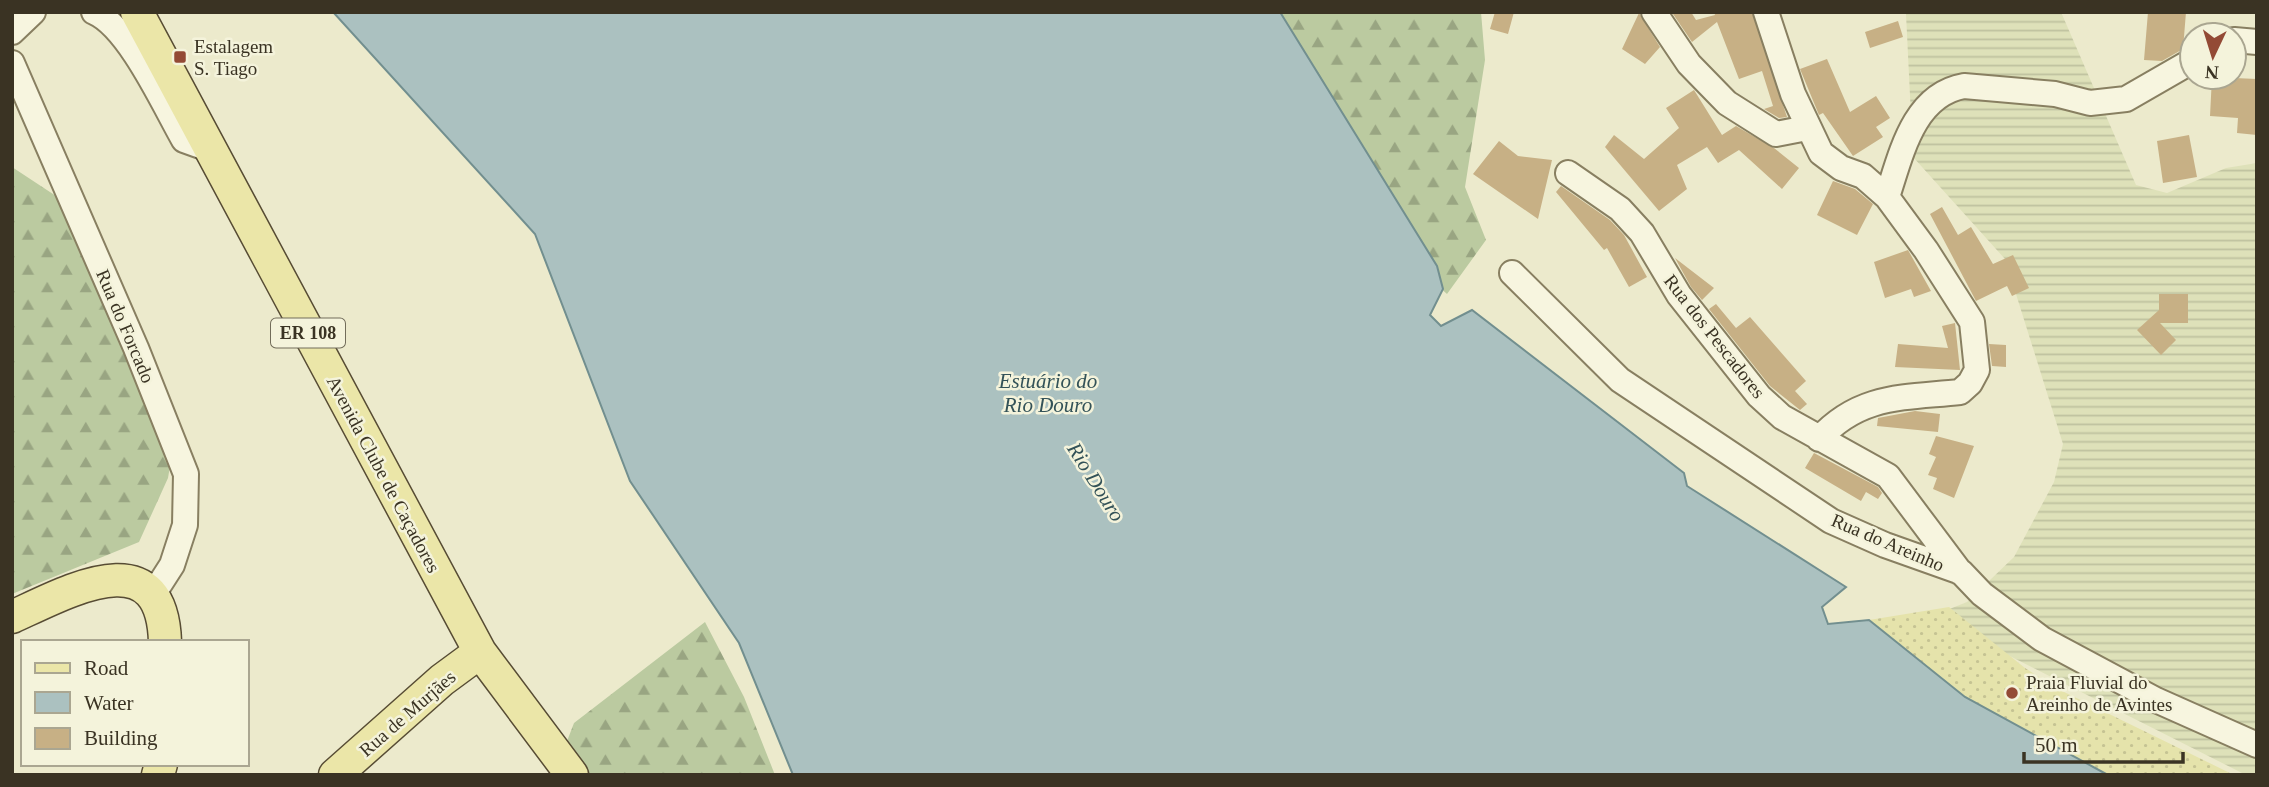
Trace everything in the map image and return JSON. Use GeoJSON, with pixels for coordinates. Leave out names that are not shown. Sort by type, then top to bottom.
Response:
{"type":"FeatureCollection","features":[{"type":"Feature","properties":{"kind":"main road","name":"Avenida Clube de Caçadores"},"geometry":{"type":"LineString","coordinates":[[137,12],[480,652],[572,775]]}},
{"type":"Feature","properties":{"kind":"main road"},"geometry":{"type":"LineString","coordinates":[[12,617],[75,588],[122,580],[141,584],[154,593],[164,616],[165,640]]}},
{"type":"Feature","properties":{"kind":"main road","name":"Rua de Murjães"},"geometry":{"type":"LineString","coordinates":[[335,775],[442,680],[480,652]]}},
{"type":"Feature","properties":{"kind":"street"},"geometry":{"type":"LineString","coordinates":[[12,32],[33,12]]}},
{"type":"Feature","properties":{"kind":"street"},"geometry":{"type":"LineString","coordinates":[[93,12],[106,18],[122,34],[184,140],[209,149]]}},
{"type":"Feature","properties":{"kind":"street"},"geometry":{"type":"LineString","coordinates":[[1654,12],[1689,64],[1727,103],[1776,134],[1807,128]]}},
{"type":"Feature","properties":{"kind":"street"},"geometry":{"type":"LineString","coordinates":[[1766,12],[1807,128],[1821,153],[1841,168],[1863,176],[1887,197],[1926,250],[1972,322],[1977,370],[1970,383],[1960,392],[1883,400],[1857,409],[1834,422],[1819,439]]}},
{"type":"Feature","properties":{"kind":"street","name":"Rua do Forcado"},"geometry":{"type":"LineString","coordinates":[[12,63],[136,348],[186,474],[185,525],[172,565],[154,593]]}},
{"type":"Feature","properties":{"kind":"street"},"geometry":{"type":"LineString","coordinates":[[1887,197],[1912,125],[1936,97],[1950,89],[1964,86],[2055,94],[2090,103],[2126,99],[2178,69]]}},
{"type":"Feature","properties":{"kind":"street","name":"Rua dos Pescadores"},"geometry":{"type":"LineString","coordinates":[[1568,173],[1620,209],[1642,233],[1679,295],[1759,396],[1782,417],[1888,476],[1961,572]]}},
{"type":"Feature","properties":{"kind":"street","name":"Rua do Areinho"},"geometry":{"type":"LineString","coordinates":[[1512,273],[1620,380],[1832,520],[1885,545],[1961,572],[1982,594],[2042,639],[2156,700],[2257,745]]}},
{"type":"Feature","properties":{"kind":"green space"},"geometry":{"type":"Polygon","coordinates":[[[1268,12],[1481,12],[1485,60],[1465,187],[1486,240],[1447,294],[1438,286],[1268,12]]]}},
{"type":"Feature","properties":{"kind":"green space"},"geometry":{"type":"Polygon","coordinates":[[[1903,12],[2061,12],[2136,185],[2167,193],[2226,168],[2257,163],[2257,775],[2246,775],[1968,635],[1922,620],[1967,602],[2014,557],[2054,482],[2063,444],[2005,259],[1913,157],[1906,14],[1903,12]]]}},
{"type":"Feature","properties":{"kind":"green space"},"geometry":{"type":"Polygon","coordinates":[[[12,167],[56,196],[177,425],[168,478],[139,542],[12,594],[12,167]]]}},
{"type":"Feature","properties":{"kind":"green space"},"geometry":{"type":"Polygon","coordinates":[[[705,622],[744,697],[775,775],[554,775],[574,723],[705,622]]]}},
{"type":"Feature","properties":{"kind":"sand","name":"Praia Fluvial do Areinho de Avintes"},"geometry":{"type":"Polygon","coordinates":[[[1949,607],[2025,668],[2056,688],[2234,775],[2108,775],[1965,697],[1869,620],[1949,607]]]}},
{"type":"Feature","properties":{"kind":"water","name":"Estuário do Rio Douro"},"geometry":{"type":"Polygon","coordinates":[[[333,12],[1280,12],[1437,266],[1443,289],[1430,315],[1441,326],[1472,310],[1684,473],[1687,486],[1846,587],[1822,607],[1828,624],[1869,620],[1965,697],[2108,775],[793,775],[739,643],[630,481],[535,234],[333,12]]]}},
{"type":"Feature","properties":{"kind":"building"},"geometry":{"type":"Polygon","coordinates":[[[1495,12],[1514,12],[1508,34],[1490,29],[1495,12]]]}},
{"type":"Feature","properties":{"kind":"building"},"geometry":{"type":"Polygon","coordinates":[[[1691,12],[1696,20],[1715,15],[1714,12],[1752,12],[1787,117],[1779,118],[1764,109],[1773,106],[1762,71],[1739,79],[1717,22],[1692,42],[1673,14],[1691,12]]]}},
{"type":"Feature","properties":{"kind":"building"},"geometry":{"type":"Polygon","coordinates":[[[2148,12],[2186,12],[2185,21],[2178,21],[2178,52],[2162,61],[2144,60],[2148,12]]]}},
{"type":"Feature","properties":{"kind":"building"},"geometry":{"type":"Polygon","coordinates":[[[1639,13],[1660,47],[1645,64],[1622,49],[1639,13]]]}},
{"type":"Feature","properties":{"kind":"building"},"geometry":{"type":"Polygon","coordinates":[[[1898,21],[1903,37],[1870,48],[1865,32],[1898,21]]]}},
{"type":"Feature","properties":{"kind":"building"},"geometry":{"type":"Polygon","coordinates":[[[1827,59],[1850,112],[1876,96],[1890,118],[1876,127],[1883,137],[1853,156],[1823,113],[1819,115],[1800,69],[1827,59]]]}},
{"type":"Feature","properties":{"kind":"building"},"geometry":{"type":"Polygon","coordinates":[[[2248,79],[2257,79],[2257,135],[2237,133],[2238,118],[2210,116],[2211,91],[2248,91],[2248,79]]]}},
{"type":"Feature","properties":{"kind":"building"},"geometry":{"type":"Polygon","coordinates":[[[1694,90],[1722,135],[1736,126],[1774,148],[1799,168],[1782,189],[1739,150],[1718,163],[1707,147],[1677,165],[1687,189],[1659,211],[1605,147],[1614,135],[1644,159],[1679,128],[1666,108],[1694,90]]]}},
{"type":"Feature","properties":{"kind":"building"},"geometry":{"type":"Polygon","coordinates":[[[2189,135],[2197,177],[2163,183],[2157,141],[2189,135]]]}},
{"type":"Feature","properties":{"kind":"building"},"geometry":{"type":"Polygon","coordinates":[[[1499,141],[1518,156],[1552,160],[1538,219],[1473,174],[1499,141]]]}},
{"type":"Feature","properties":{"kind":"building"},"geometry":{"type":"Polygon","coordinates":[[[1833,181],[1855,189],[1873,204],[1857,235],[1817,215],[1833,181]]]}},
{"type":"Feature","properties":{"kind":"building"},"geometry":{"type":"Polygon","coordinates":[[[1561,186],[1610,220],[1624,235],[1647,277],[1629,287],[1607,248],[1604,250],[1556,192],[1561,186]]]}},
{"type":"Feature","properties":{"kind":"building"},"geometry":{"type":"Polygon","coordinates":[[[1942,207],[1958,235],[1971,227],[1993,264],[2013,255],[2029,288],[2012,296],[2007,286],[1976,301],[1930,214],[1942,207]]]}},
{"type":"Feature","properties":{"kind":"building"},"geometry":{"type":"Polygon","coordinates":[[[1908,250],[1931,291],[1914,297],[1911,289],[1885,298],[1874,262],[1908,250]]]}},
{"type":"Feature","properties":{"kind":"building"},"geometry":{"type":"Polygon","coordinates":[[[1675,258],[1714,288],[1702,300],[1691,287],[1675,258]]]}},
{"type":"Feature","properties":{"kind":"building"},"geometry":{"type":"Polygon","coordinates":[[[2159,294],[2188,294],[2188,323],[2160,323],[2176,340],[2161,355],[2137,330],[2159,310],[2159,294]]]}},
{"type":"Feature","properties":{"kind":"building"},"geometry":{"type":"Polygon","coordinates":[[[1716,304],[1736,328],[1750,317],[1806,381],[1795,391],[1807,404],[1800,410],[1770,386],[1709,309],[1716,304]]]}},
{"type":"Feature","properties":{"kind":"building"},"geometry":{"type":"Polygon","coordinates":[[[1955,323],[1960,370],[1895,367],[1898,344],[1948,348],[1942,326],[1955,323]]]}},
{"type":"Feature","properties":{"kind":"building"},"geometry":{"type":"Polygon","coordinates":[[[1989,344],[2006,345],[2006,367],[1992,366],[1989,344]]]}},
{"type":"Feature","properties":{"kind":"building"},"geometry":{"type":"Polygon","coordinates":[[[1915,411],[1940,414],[1938,432],[1877,426],[1878,418],[1915,411]]]}},
{"type":"Feature","properties":{"kind":"building"},"geometry":{"type":"Polygon","coordinates":[[[1936,436],[1974,446],[1954,498],[1933,489],[1937,478],[1928,475],[1936,457],[1929,454],[1936,436]]]}},
{"type":"Feature","properties":{"kind":"building"},"geometry":{"type":"Polygon","coordinates":[[[1814,453],[1878,487],[1882,493],[1878,499],[1866,492],[1861,501],[1805,468],[1814,453]]]}},
{"type":"Feature","properties":{"kind":"place","name":"Estalagem S. Tiago"},"geometry":{"type":"Point","coordinates":[180,57]}},
{"type":"Feature","properties":{"kind":"place","name":"Praia Fluvial do Areinho de Avintes"},"geometry":{"type":"Point","coordinates":[2012,693]}},
{"type":"Feature","properties":{"kind":"water label","name":"Rio Douro"},"geometry":{"type":"Point","coordinates":[1096,482]}}]}
